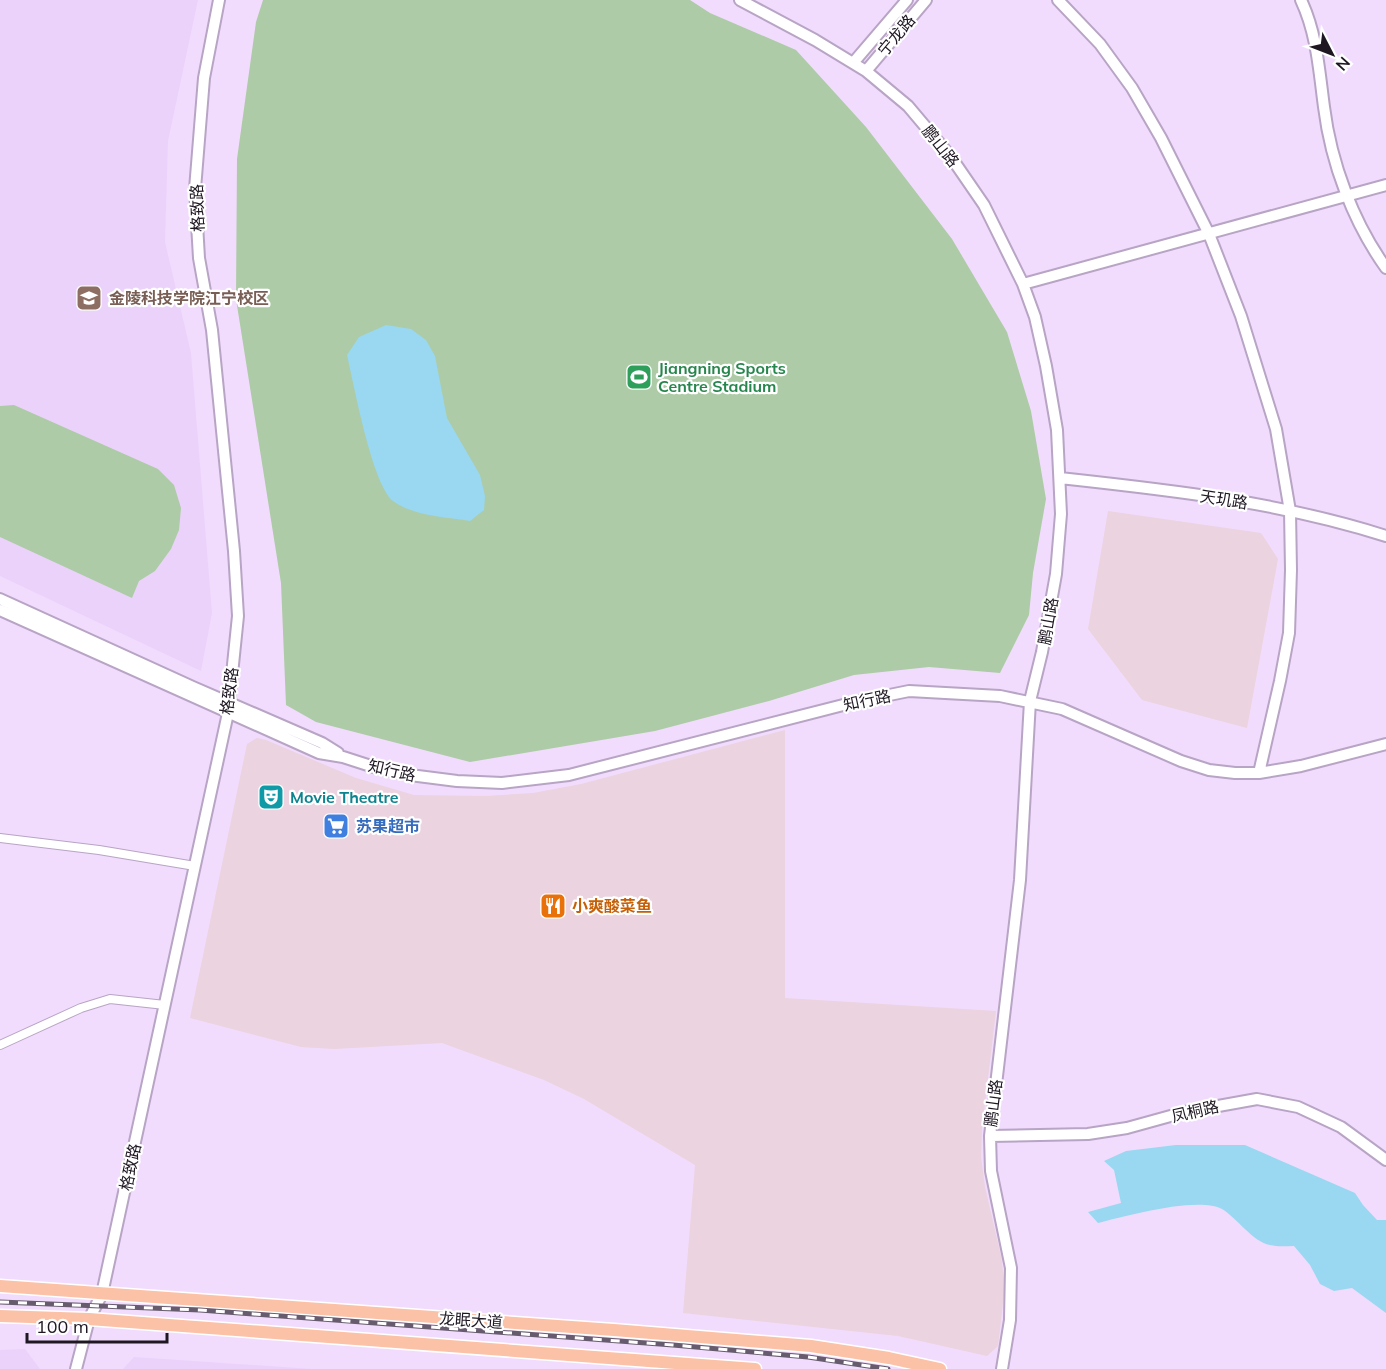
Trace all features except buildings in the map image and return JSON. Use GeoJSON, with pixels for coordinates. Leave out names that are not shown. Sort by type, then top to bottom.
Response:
{"type":"FeatureCollection","features":[{"type":"Feature","properties":{"kind":"main road","name":"龙眠大道"},"geometry":{"type":"LineString","coordinates":[[0,1286],[811,1346],[889,1358],[940,1369]]}},
{"type":"Feature","properties":{"kind":"main road","name":"龙眠大道"},"geometry":{"type":"LineString","coordinates":[[0,1316],[89,1319],[755,1369]]}},
{"type":"Feature","properties":{"kind":"street","name":"格致路"},"geometry":{"type":"LineString","coordinates":[[76,1369],[89,1319],[102,1294],[195,866],[228,707],[238,616],[234,551],[212,330],[199,258],[195,189],[204,78],[219,0]]}},
{"type":"Feature","properties":{"kind":"street","name":"鹏山路"},"geometry":{"type":"LineString","coordinates":[[740,0],[866,71],[908,106],[951,157],[984,205],[1023,284],[1035,317],[1046,366],[1057,430],[1061,514],[1056,574],[1042,652],[1030,701],[1020,879],[990,1136],[991,1171],[1011,1268],[1010,1320],[1002,1369]]}},
{"type":"Feature","properties":{"kind":"street","name":"宁龙路"},"geometry":{"type":"LineString","coordinates":[[853,63],[907,0]]}},
{"type":"Feature","properties":{"kind":"street","name":"宁龙路"},"geometry":{"type":"LineString","coordinates":[[866,71],[926,0]]}},
{"type":"Feature","properties":{"kind":"street"},"geometry":{"type":"LineString","coordinates":[[1058,0],[1100,44],[1132,88],[1161,138],[1209,234],[1241,316],[1276,429],[1290,511],[1289,633],[1259,773]]}},
{"type":"Feature","properties":{"kind":"street"},"geometry":{"type":"LineString","coordinates":[[1301,0],[1312,27],[1331,143],[1347,196],[1360,224],[1386,268]]}},
{"type":"Feature","properties":{"kind":"street"},"geometry":{"type":"LineString","coordinates":[[1023,284],[1386,185]]}},
{"type":"Feature","properties":{"kind":"street","name":"天玑路"},"geometry":{"type":"LineString","coordinates":[[1060,477],[1233,499],[1343,522],[1386,536]]}},
{"type":"Feature","properties":{"kind":"street","name":"知行路"},"geometry":{"type":"LineString","coordinates":[[0,599],[228,707]]}},
{"type":"Feature","properties":{"kind":"street","name":"知行路"},"geometry":{"type":"LineString","coordinates":[[0,610],[228,707],[322,743],[343,757],[377,768],[410,775],[457,781],[502,783],[569,775],[822,710],[909,691],[1000,696],[1062,709],[1181,761],[1209,770],[1235,773],[1259,773],[1301,766],[1386,744]]}},
{"type":"Feature","properties":{"kind":"street"},"geometry":{"type":"LineString","coordinates":[[0,838],[99,850],[195,866]]}},
{"type":"Feature","properties":{"kind":"street"},"geometry":{"type":"LineString","coordinates":[[0,1045],[81,1008],[110,999],[165,1005]]}},
{"type":"Feature","properties":{"kind":"street","name":"凤桐路"},"geometry":{"type":"LineString","coordinates":[[990,1136],[1088,1134],[1127,1128],[1185,1112],[1257,1099],[1298,1107],[1341,1126],[1386,1160]]}},
{"type":"Feature","properties":{"kind":"street"},"geometry":{"type":"LineString","coordinates":[[624,1359],[634,1369]]}},
{"type":"Feature","properties":{"kind":"shaded area","name":"金陵科技学院江宁校区"},"geometry":{"type":"Polygon","coordinates":[[[0,0],[198,0],[168,141],[165,242],[191,353],[212,613],[201,671],[0,576],[0,0]]]}},
{"type":"Feature","properties":{"kind":"shaded area"},"geometry":{"type":"Polygon","coordinates":[[[1108,511],[1261,533],[1278,559],[1247,728],[1142,700],[1088,629],[1108,511]]]}},
{"type":"Feature","properties":{"kind":"shaded area"},"geometry":{"type":"Polygon","coordinates":[[[785,730],[785,998],[996,1011],[982,1129],[981,1157],[1005,1286],[998,1346],[987,1356],[898,1336],[683,1313],[695,1165],[584,1099],[544,1080],[442,1043],[334,1049],[301,1047],[190,1018],[247,744],[257,738],[356,778],[414,795],[486,796],[533,793],[581,784],[785,730]]]}},
{"type":"Feature","properties":{"kind":"shaded area"},"geometry":{"type":"Polygon","coordinates":[[[25,1349],[40,1369],[0,1369],[0,1350],[25,1349]]]}},
{"type":"Feature","properties":{"kind":"shaded area"},"geometry":{"type":"Polygon","coordinates":[[[134,1357],[312,1369],[123,1369],[134,1357]]]}},
{"type":"Feature","properties":{"kind":"green space"},"geometry":{"type":"Polygon","coordinates":[[[263,0],[690,0],[710,13],[796,50],[866,127],[952,239],[1007,332],[1031,411],[1046,499],[1033,573],[1029,615],[1000,673],[929,667],[854,675],[769,701],[655,731],[470,762],[316,722],[286,705],[281,583],[236,299],[237,159],[256,22],[263,0]]]}},
{"type":"Feature","properties":{"kind":"green space"},"geometry":{"type":"Polygon","coordinates":[[[14,405],[158,469],[174,485],[181,508],[179,530],[171,549],[155,571],[139,581],[132,598],[0,537],[0,406],[14,405]]]}},
{"type":"Feature","properties":{"kind":"water"},"geometry":{"type":"Polygon","coordinates":[[[386,325],[411,329],[426,340],[435,356],[447,418],[480,475],[485,496],[484,510],[470,521],[430,515],[401,506],[393,501],[385,491],[378,475],[365,433],[347,355],[359,337],[386,325]]]}},
{"type":"Feature","properties":{"kind":"water"},"geometry":{"type":"Polygon","coordinates":[[[1176,1145],[1245,1145],[1355,1193],[1377,1220],[1386,1220],[1386,1313],[1352,1288],[1334,1291],[1320,1284],[1310,1265],[1294,1246],[1264,1243],[1251,1235],[1222,1209],[1196,1205],[1161,1208],[1098,1223],[1088,1212],[1121,1203],[1114,1170],[1104,1161],[1126,1151],[1176,1145]]]}},
{"type":"Feature","properties":{"kind":"railway"},"geometry":{"type":"LineString","coordinates":[[0,1302],[200,1310],[673,1345],[808,1357],[888,1369]]}},
{"type":"Feature","properties":{"kind":"place","name":"金陵科技学院江宁校区"},"geometry":{"type":"Point","coordinates":[89,298]}},
{"type":"Feature","properties":{"kind":"place","name":"Jiangning Sports Centre Stadium"},"geometry":{"type":"Point","coordinates":[639,377]}},
{"type":"Feature","properties":{"kind":"place","name":"Movie Theatre"},"geometry":{"type":"Point","coordinates":[271,797]}},
{"type":"Feature","properties":{"kind":"place","name":"苏果超市"},"geometry":{"type":"Point","coordinates":[336,826]}},
{"type":"Feature","properties":{"kind":"place","name":"小爽酸菜鱼"},"geometry":{"type":"Point","coordinates":[553,906]}}]}
